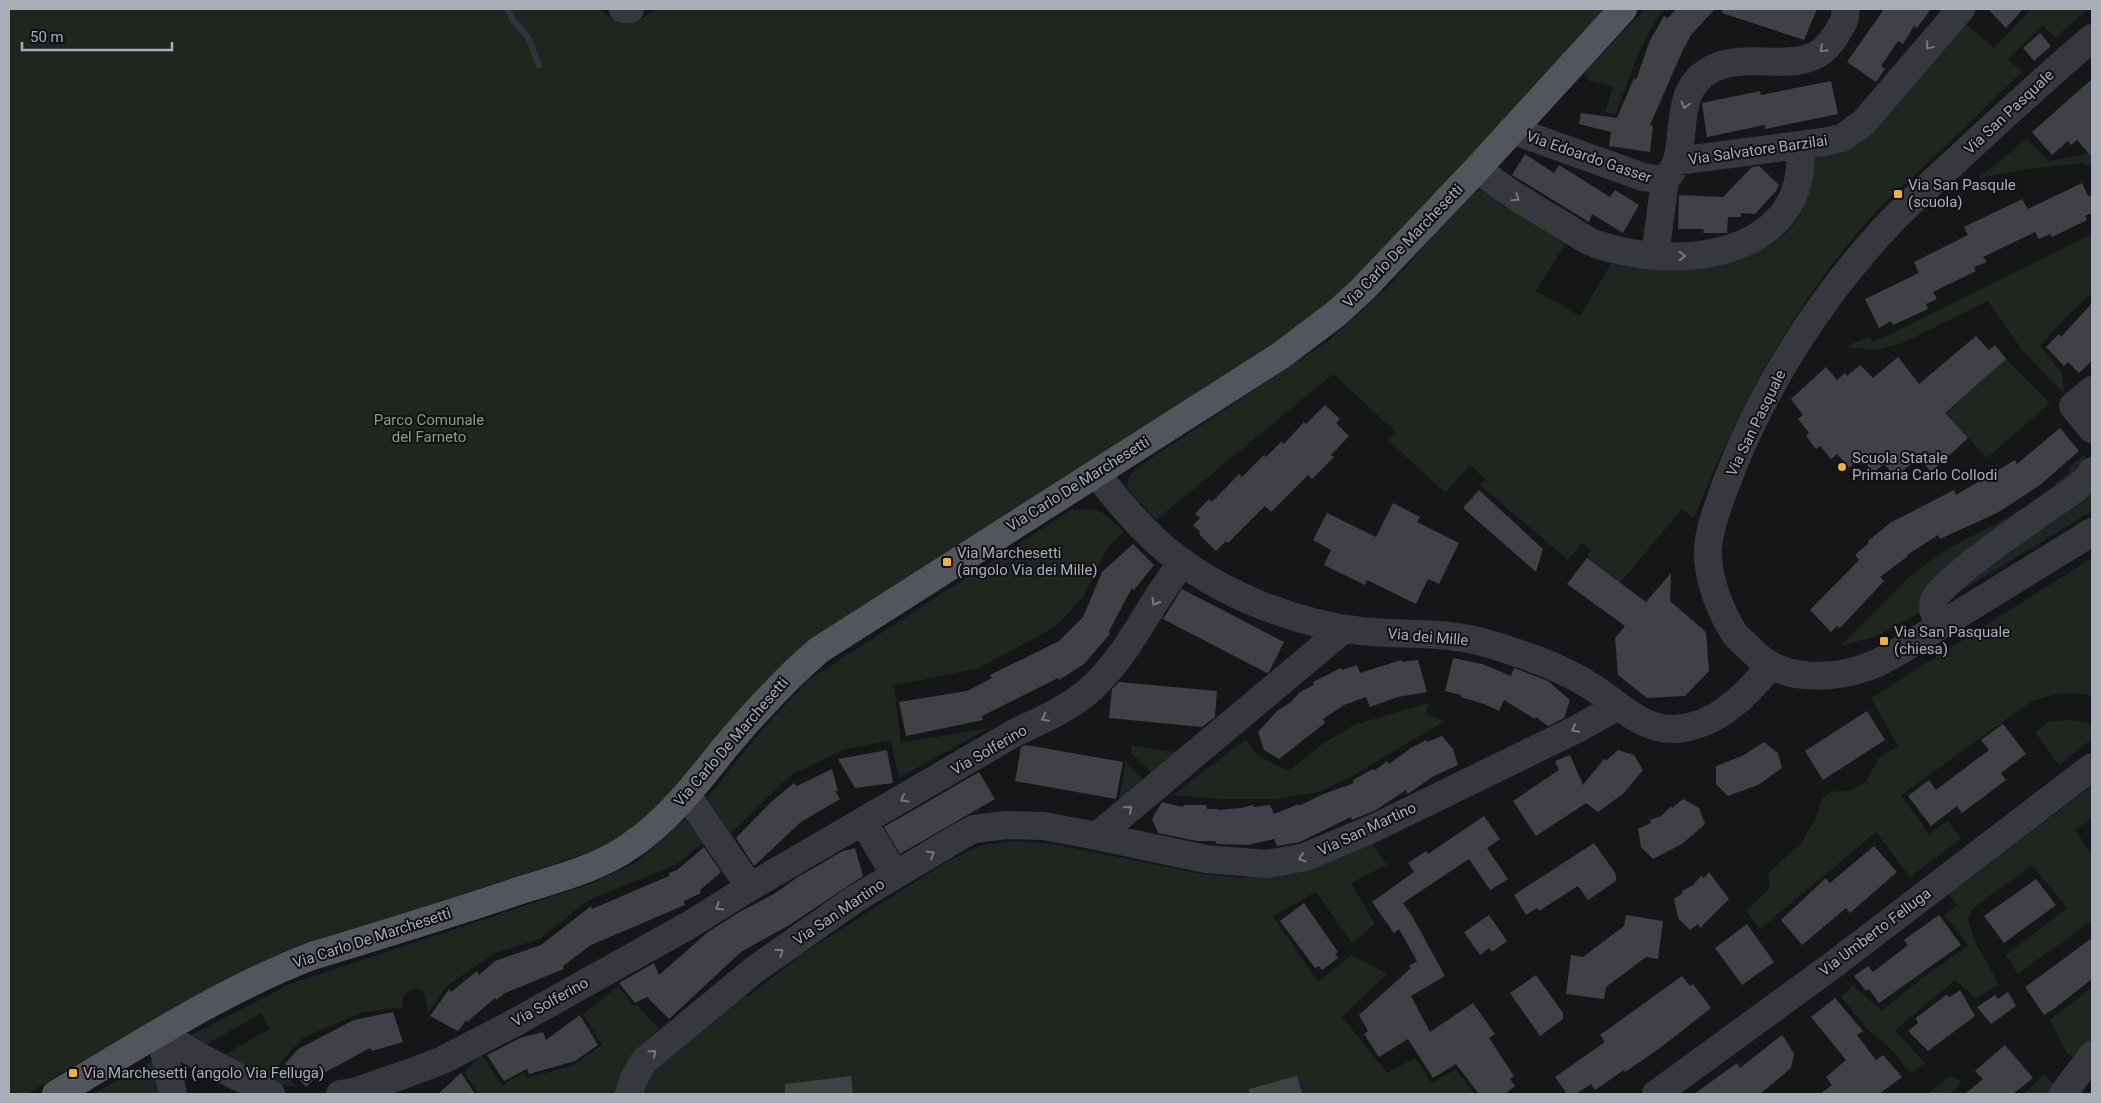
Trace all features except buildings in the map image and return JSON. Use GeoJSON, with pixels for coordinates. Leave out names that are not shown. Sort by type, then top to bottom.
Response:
{"type":"FeatureCollection","features":[{"type":"Feature","properties":{"kind":"main road","name":"Via Carlo De Marchesetti"},"geometry":{"type":"LineString","coordinates":[[56,1094],[238,989],[293,963],[506,896],[608,859],[631,846],[687,795],[767,698],[819,650],[1280,356],[1337,313],[1399,252],[1623,9]]}},
{"type":"Feature","properties":{"kind":"street"},"geometry":{"type":"LineString","coordinates":[[623,9],[630,9]]}},
{"type":"Feature","properties":{"kind":"street","name":"Via Edoardo Gasser"},"geometry":{"type":"LineString","coordinates":[[1655,256],[1683,105],[1693,85],[1710,70],[1724,64],[1769,61],[1789,63],[1809,60],[1822,52],[1836,36],[1846,15],[1845,9]]}},
{"type":"Feature","properties":{"kind":"street","name":"Via Salvatore Barzilai"},"geometry":{"type":"LineString","coordinates":[[1671,171],[1842,138],[1864,122],[1961,9]]}},
{"type":"Feature","properties":{"kind":"street","name":"Via San Pasquale"},"geometry":{"type":"LineString","coordinates":[[2092,38],[2025,96],[1882,232],[1834,289],[1804,331],[1782,367],[1736,458],[1713,520],[1708,558],[1717,599],[1735,634],[1770,666],[1803,675],[1839,674],[1868,667],[1889,656],[2092,532]]}},
{"type":"Feature","properties":{"kind":"street","name":"Via Edoardo Gasser"},"geometry":{"type":"LineString","coordinates":[[1512,130],[1643,177],[1671,171]]}},
{"type":"Feature","properties":{"kind":"street"},"geometry":{"type":"LineString","coordinates":[[1477,169],[1519,200],[1593,243],[1622,252],[1655,256],[1695,256],[1727,250],[1760,236],[1776,222],[1794,192],[1801,165],[1800,146]]}},
{"type":"Feature","properties":{"kind":"street"},"geometry":{"type":"LineString","coordinates":[[2092,390],[2073,406],[2092,429]]}},
{"type":"Feature","properties":{"kind":"street"},"geometry":{"type":"LineString","coordinates":[[1940,625],[1933,608],[1935,598],[1965,568],[2076,489],[2090,476],[2092,471]]}},
{"type":"Feature","properties":{"kind":"street","name":"Via dei Mille"},"geometry":{"type":"LineString","coordinates":[[1096,473],[1121,506],[1156,541],[1206,578],[1261,605],[1284,614],[1344,629],[1468,638],[1501,648],[1567,672],[1636,718],[1654,726],[1676,729],[1720,715],[1753,687],[1770,666]]}},
{"type":"Feature","properties":{"kind":"street","name":"Via Solferino"},"geometry":{"type":"LineString","coordinates":[[340,1094],[354,1092],[443,1060],[654,946],[750,887],[864,823],[1016,732],[1050,716],[1092,688],[1116,661],[1135,636],[1168,581],[1183,562]]}},
{"type":"Feature","properties":{"kind":"street"},"geometry":{"type":"LineString","coordinates":[[1097,836],[1344,629]]}},
{"type":"Feature","properties":{"kind":"street","name":"Via San Martino"},"geometry":{"type":"LineString","coordinates":[[629,1094],[633,1080],[644,1061],[754,970],[855,899],[974,830],[992,826],[1044,826],[1206,859],[1267,864],[1305,858],[1374,828],[1576,729],[1618,706]]}},
{"type":"Feature","properties":{"kind":"street","name":"Via Umberto Felluga"},"geometry":{"type":"LineString","coordinates":[[1656,1094],[1833,965],[2092,767]]}},
{"type":"Feature","properties":{"kind":"street"},"geometry":{"type":"LineString","coordinates":[[687,795],[750,887]]}},
{"type":"Feature","properties":{"kind":"street"},"geometry":{"type":"LineString","coordinates":[[864,823],[895,875]]}},
{"type":"Feature","properties":{"kind":"street"},"geometry":{"type":"LineString","coordinates":[[160,1033],[173,1094]]}},
{"type":"Feature","properties":{"kind":"street"},"geometry":{"type":"LineString","coordinates":[[160,1033],[200,1057],[271,1094]]}},
{"type":"Feature","properties":{"kind":"street"},"geometry":{"type":"LineString","coordinates":[[2063,1094],[2092,1055]]}},
{"type":"Feature","properties":{"kind":"green space","name":"Parco Comunale del Farneto"},"geometry":{"type":"Polygon","coordinates":[[[9,9],[599,9],[616,21],[637,21],[658,9],[1610,9],[1347,287],[1293,333],[957,549],[693,770],[651,813],[626,834],[597,850],[390,918],[227,982],[27,1094],[9,1094],[9,9]]]}},
{"type":"Feature","properties":{"kind":"green space"},"geometry":{"type":"Polygon","coordinates":[[[1645,9],[1665,9],[1651,28],[1644,42],[1616,114],[1605,112],[1613,87],[1590,81],[1584,72],[1645,9]]]}},
{"type":"Feature","properties":{"kind":"green space"},"geometry":{"type":"Polygon","coordinates":[[[2031,9],[2088,9],[2055,38],[2043,25],[2008,59],[2022,72],[1884,204],[1843,250],[1817,285],[1770,359],[1729,437],[1694,518],[1682,509],[1620,583],[1587,558],[1591,550],[1582,543],[1568,560],[1480,485],[1485,479],[1470,465],[1445,493],[1388,440],[1396,432],[1333,374],[1156,520],[1127,488],[1129,477],[1135,469],[1328,341],[1390,285],[1470,194],[1481,190],[1566,243],[1536,291],[1580,316],[1611,264],[1658,269],[1708,267],[1733,262],[1756,253],[1776,241],[1793,225],[1802,210],[1808,192],[1815,156],[1966,24],[1994,48],[2031,9]]]}},
{"type":"Feature","properties":{"kind":"green space"},"geometry":{"type":"Polygon","coordinates":[[[2027,139],[2049,161],[2085,154],[2092,148],[2092,167],[2083,163],[2022,170],[1978,178],[2027,139]]]}},
{"type":"Feature","properties":{"kind":"green space"},"geometry":{"type":"Polygon","coordinates":[[[2092,234],[2092,293],[2066,317],[2040,346],[2062,373],[2064,394],[2022,350],[1988,301],[1903,343],[1875,350],[1845,347],[1869,337],[1874,342],[2092,234]]]}},
{"type":"Feature","properties":{"kind":"green space"},"geometry":{"type":"Polygon","coordinates":[[[2006,359],[2050,403],[1987,458],[1945,413],[2006,359]]]}},
{"type":"Feature","properties":{"kind":"green space"},"geometry":{"type":"Polygon","coordinates":[[[2086,454],[2082,468],[2059,491],[2055,483],[2070,472],[2069,467],[2086,454]]]}},
{"type":"Feature","properties":{"kind":"green space"},"geometry":{"type":"Polygon","coordinates":[[[2092,486],[2092,511],[1951,597],[1955,591],[2092,486]]]}},
{"type":"Feature","properties":{"kind":"green space"},"geometry":{"type":"Polygon","coordinates":[[[2041,497],[1925,610],[1877,636],[1840,646],[1909,577],[1946,550],[1996,524],[2041,497]]]}},
{"type":"Feature","properties":{"kind":"green space"},"geometry":{"type":"Polygon","coordinates":[[[1087,509],[1102,512],[1124,532],[1108,547],[1083,597],[1055,627],[979,668],[894,686],[901,743],[989,728],[899,778],[891,740],[843,750],[791,775],[731,833],[707,798],[766,725],[810,679],[1071,510],[1087,509]]]}},
{"type":"Feature","properties":{"kind":"green space"},"geometry":{"type":"Polygon","coordinates":[[[2092,558],[2092,696],[2076,693],[2055,694],[2032,701],[1901,795],[1929,834],[1948,821],[1961,839],[1910,877],[1876,832],[1760,929],[1746,911],[1770,888],[1768,874],[1801,843],[1817,816],[1822,798],[1831,792],[1851,790],[1866,782],[1878,759],[1898,746],[1871,698],[2092,558]]]}},
{"type":"Feature","properties":{"kind":"green space"},"geometry":{"type":"Polygon","coordinates":[[[1429,703],[1426,714],[1445,721],[1347,779],[1318,792],[1278,799],[1222,799],[1173,795],[1246,739],[1258,756],[1288,771],[1325,742],[1354,725],[1429,703]]]}},
{"type":"Feature","properties":{"kind":"green space"},"geometry":{"type":"Polygon","coordinates":[[[2067,720],[2086,722],[2092,726],[2092,739],[2059,765],[2035,732],[2048,722],[2067,720]]]}},
{"type":"Feature","properties":{"kind":"green space"},"geometry":{"type":"Polygon","coordinates":[[[1131,746],[1182,753],[1155,776],[1132,754],[1131,746]]]}},
{"type":"Feature","properties":{"kind":"green space"},"geometry":{"type":"Polygon","coordinates":[[[1126,762],[1147,784],[1127,800],[1119,798],[1126,762]]]}},
{"type":"Feature","properties":{"kind":"green space"},"geometry":{"type":"Polygon","coordinates":[[[2092,786],[2092,817],[2075,830],[2092,855],[2092,920],[2018,974],[2006,955],[2067,908],[2032,865],[1973,908],[1968,919],[1976,944],[1999,984],[1976,999],[1955,980],[1895,1030],[1925,1063],[1910,1073],[1889,1047],[1870,1032],[1841,997],[1853,985],[1882,1011],[1913,985],[1968,945],[1944,915],[1957,905],[1949,894],[2092,786]]]}},
{"type":"Feature","properties":{"kind":"green space"},"geometry":{"type":"Polygon","coordinates":[[[684,819],[705,840],[679,863],[587,901],[540,939],[495,953],[447,986],[428,1013],[424,992],[415,989],[409,991],[403,998],[402,1009],[393,1008],[360,1013],[303,1038],[278,1065],[297,1087],[278,1084],[220,1057],[270,1029],[261,1013],[204,1046],[187,1037],[290,984],[593,883],[637,862],[684,819]]]}},
{"type":"Feature","properties":{"kind":"green space"},"geometry":{"type":"Polygon","coordinates":[[[1014,841],[1053,844],[1202,874],[1242,878],[1296,872],[1372,844],[1387,865],[1351,883],[1375,924],[1352,943],[1316,892],[1273,916],[1318,982],[1352,955],[1387,974],[1342,1017],[1387,1073],[1415,1058],[1432,1083],[1456,1069],[1474,1093],[642,1094],[651,1073],[734,994],[749,996],[801,955],[948,861],[982,845],[1014,841]]]}},
{"type":"Feature","properties":{"kind":"green space"},"geometry":{"type":"Polygon","coordinates":[[[618,986],[634,1006],[637,1005],[659,1029],[636,1051],[627,1065],[616,1094],[478,1094],[464,1072],[482,1055],[502,1085],[524,1073],[526,1078],[572,1066],[602,1045],[583,1014],[618,986]]]}},
{"type":"Feature","properties":{"kind":"green space"},"geometry":{"type":"Polygon","coordinates":[[[2092,987],[2092,1044],[2074,1057],[2067,1053],[2050,1020],[2092,987]]]}},
{"type":"Feature","properties":{"kind":"green space"},"geometry":{"type":"Polygon","coordinates":[[[151,1061],[164,1094],[93,1094],[151,1061]]]}},
{"type":"Feature","properties":{"kind":"green space"},"geometry":{"type":"Polygon","coordinates":[[[2045,1074],[2056,1088],[2052,1094],[2023,1094],[2045,1074]]]}},
{"type":"Feature","properties":{"kind":"green space"},"geometry":{"type":"Polygon","coordinates":[[[1951,1076],[1962,1082],[1950,1094],[1927,1094],[1951,1076]]]}},
{"type":"Feature","properties":{"kind":"waterway"},"geometry":{"type":"LineString","coordinates":[[507,9],[513,20],[529,39],[539,66]]}},
{"type":"Feature","properties":{"kind":"place","name":"Via San Pasqule (scuola)"},"geometry":{"type":"Point","coordinates":[1898,194]}},
{"type":"Feature","properties":{"kind":"place","name":"Scuola Statale Primaria Carlo Collodi"},"geometry":{"type":"Point","coordinates":[1842,467]}},
{"type":"Feature","properties":{"kind":"place","name":"Via Marchesetti (angolo Via dei Mille)"},"geometry":{"type":"Point","coordinates":[947,562]}},
{"type":"Feature","properties":{"kind":"place","name":"Via San Pasquale (chiesa)"},"geometry":{"type":"Point","coordinates":[1884,641]}},
{"type":"Feature","properties":{"kind":"place","name":"Via Marchesetti (angolo Via Felluga)"},"geometry":{"type":"Point","coordinates":[73,1073]}}]}
